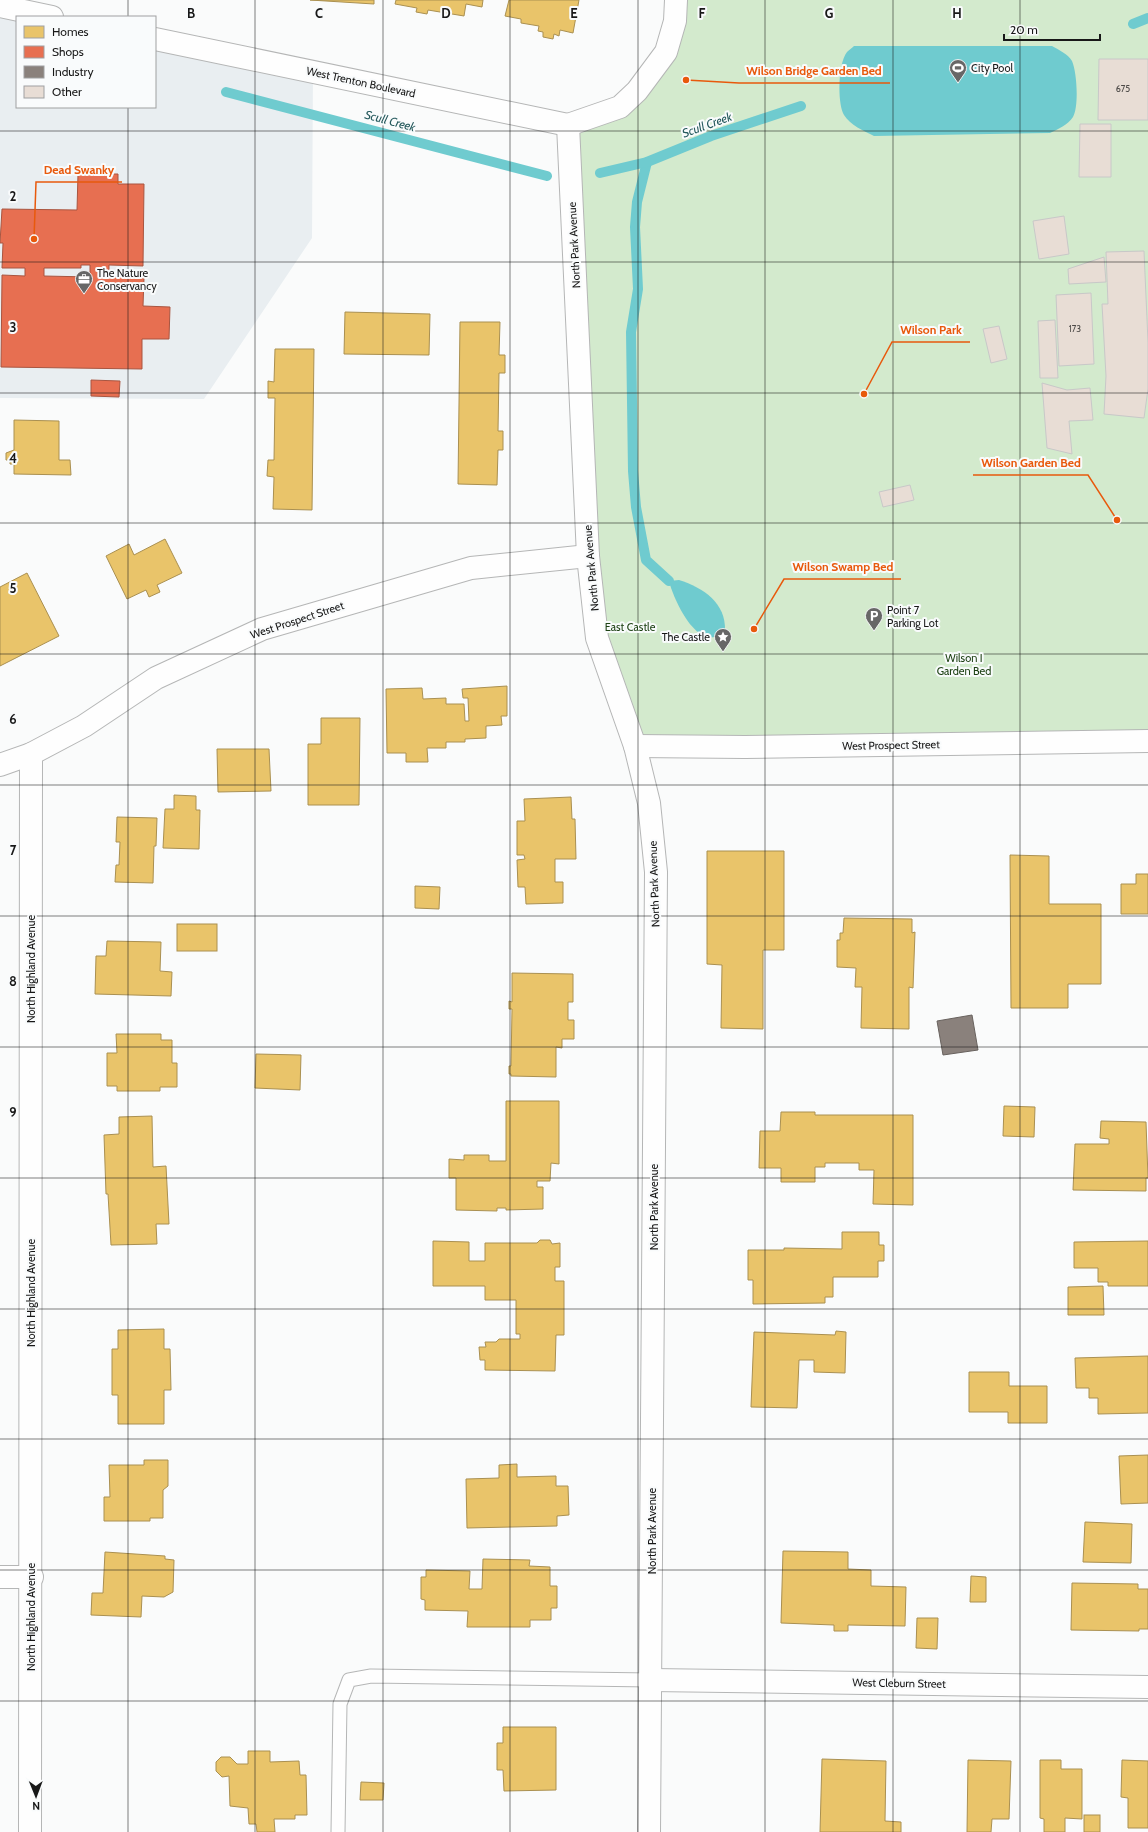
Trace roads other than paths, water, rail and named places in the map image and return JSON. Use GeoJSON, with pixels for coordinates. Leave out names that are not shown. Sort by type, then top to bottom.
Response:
{"type":"FeatureCollection","features":[{"type":"Feature","properties":{"kind":"street"},"geometry":{"type":"LineString","coordinates":[[568,125],[620,107],[637,91],[666,52],[675,21],[676,0]]}},
{"type":"Feature","properties":{"kind":"street"},"geometry":{"type":"LineString","coordinates":[[0,6],[47,16]]}},
{"type":"Feature","properties":{"kind":"street","name":"West Trenton Boulevard"},"geometry":{"type":"LineString","coordinates":[[156,38],[568,125]]}},
{"type":"Feature","properties":{"kind":"street","name":"North Park Avenue"},"geometry":{"type":"LineString","coordinates":[[568,125],[588,556],[597,638],[635,746],[649,803],[656,872],[649,1832]]}},
{"type":"Feature","properties":{"kind":"street","name":"West Prospect Street"},"geometry":{"type":"LineString","coordinates":[[0,765],[31,754],[84,726],[156,678],[262,630],[471,568],[588,556]]}},
{"type":"Feature","properties":{"kind":"street","name":"West Prospect Street"},"geometry":{"type":"LineString","coordinates":[[635,746],[745,747],[1148,741]]}},
{"type":"Feature","properties":{"kind":"street","name":"North Highland Avenue"},"geometry":{"type":"LineString","coordinates":[[30,1832],[32,1577],[31,754]]}},
{"type":"Feature","properties":{"kind":"street"},"geometry":{"type":"LineString","coordinates":[[0,1577],[32,1577]]}},
{"type":"Feature","properties":{"kind":"street","name":"West Cleburn Street"},"geometry":{"type":"LineString","coordinates":[[651,1680],[1148,1686]]}},
{"type":"Feature","properties":{"kind":"lane"},"geometry":{"type":"LineString","coordinates":[[338,1832],[340,1704],[349,1680],[371,1676],[651,1680]]}},
{"type":"Feature","properties":{"kind":"water","name":"City Pool"},"geometry":{"type":"Polygon","coordinates":[[[854,46],[1052,46],[1066,54],[1074,66],[1077,89],[1075,112],[1073,117],[1068,122],[1050,133],[874,136],[847,119],[844,115],[840,102],[840,74],[844,57],[854,46]]]}},
{"type":"Feature","properties":{"kind":"water"},"geometry":{"type":"Polygon","coordinates":[[[679,580],[697,587],[712,598],[722,612],[725,631],[715,637],[706,637],[689,623],[676,601],[669,581],[679,580]]]}},
{"type":"Feature","properties":{"kind":"waterway","name":"Scull Creek"},"geometry":{"type":"LineString","coordinates":[[1133,24],[1148,18]]}},
{"type":"Feature","properties":{"kind":"waterway","name":"Scull Creek"},"geometry":{"type":"LineString","coordinates":[[226,92],[547,176]]}},
{"type":"Feature","properties":{"kind":"waterway","name":"Scull Creek"},"geometry":{"type":"LineString","coordinates":[[600,173],[647,162],[711,136],[801,106]]}},
{"type":"Feature","properties":{"kind":"waterway"},"geometry":{"type":"LineString","coordinates":[[647,162],[637,202],[635,227],[638,289],[631,332],[633,471],[636,507],[646,560],[669,581]]}},
{"type":"Feature","properties":{"kind":"place","name":"Wilson Bridge Garden Bed"},"geometry":{"type":"Point","coordinates":[686,80]}},
{"type":"Feature","properties":{"kind":"place","name":"City Pool"},"geometry":{"type":"Point","coordinates":[958,83]}},
{"type":"Feature","properties":{"kind":"place","name":"Dead Swanky"},"geometry":{"type":"Point","coordinates":[34,239]}},
{"type":"Feature","properties":{"kind":"place","name":"The Nature Conservancy"},"geometry":{"type":"Point","coordinates":[84,294]}},
{"type":"Feature","properties":{"kind":"place","name":"Wilson Park"},"geometry":{"type":"Point","coordinates":[864,394]}},
{"type":"Feature","properties":{"kind":"place","name":"Wilson Garden Bed"},"geometry":{"type":"Point","coordinates":[1117,520]}},
{"type":"Feature","properties":{"kind":"place","name":"Wilson Swamp Bed"},"geometry":{"type":"Point","coordinates":[754,629]}},
{"type":"Feature","properties":{"kind":"place","name":"Point 7 Parking Lot"},"geometry":{"type":"Point","coordinates":[874,631]}},
{"type":"Feature","properties":{"kind":"place","name":"The Castle"},"geometry":{"type":"Point","coordinates":[723,652]}},
{"type":"Feature","properties":{"kind":"park label","name":"East Castle"},"geometry":{"type":"Point","coordinates":[630,627]}},
{"type":"Feature","properties":{"kind":"park label","name":"Wilson I Garden Bed"},"geometry":{"type":"Point","coordinates":[964,664]}}]}
